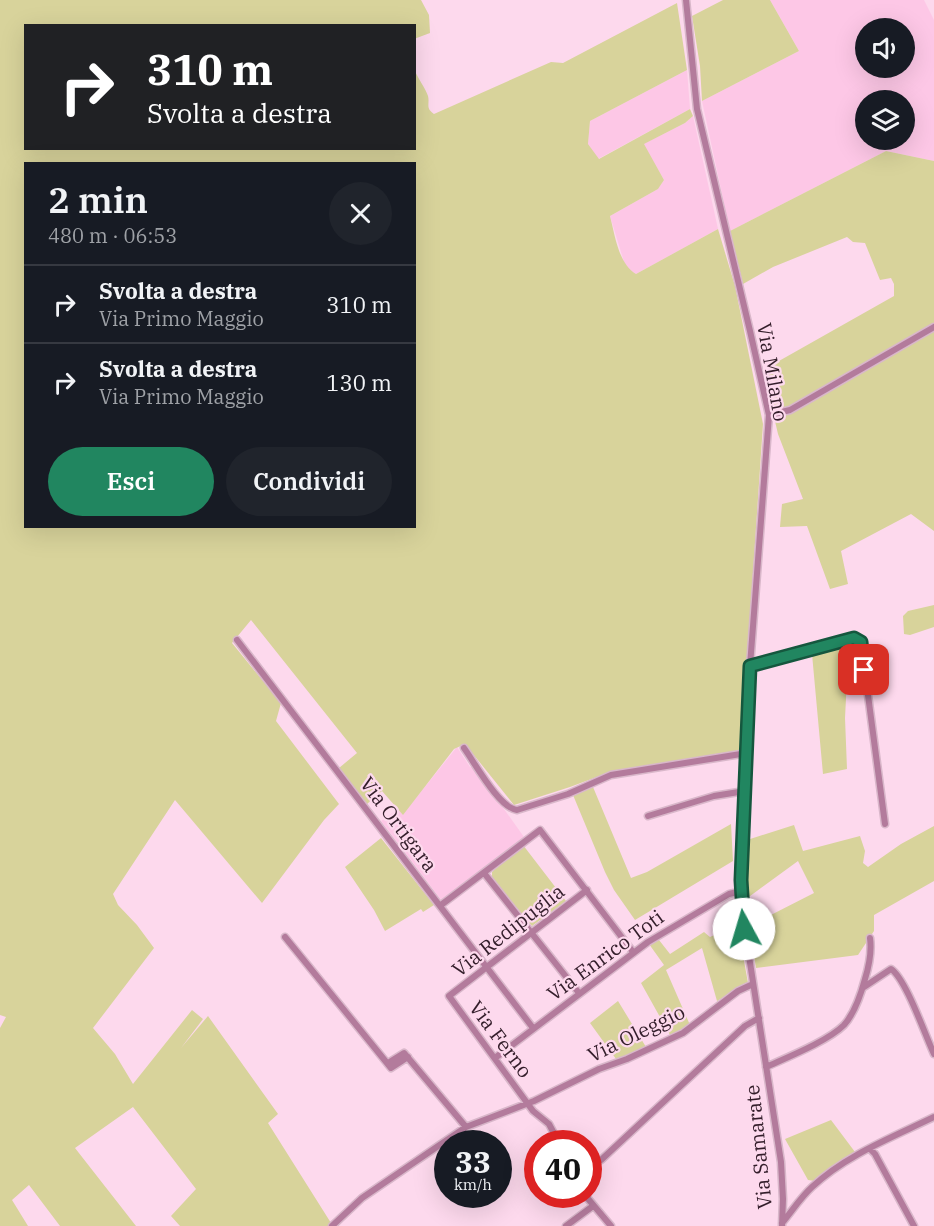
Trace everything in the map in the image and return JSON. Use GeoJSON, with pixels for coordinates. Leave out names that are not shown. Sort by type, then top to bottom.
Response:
{"type":"FeatureCollection","features":[{"type":"Feature","properties":{"kind":"street","name":"Via Milano"},"geometry":{"type":"LineString","coordinates":[[686,0],[694,94],[769,415],[750,666],[742,904]]}},
{"type":"Feature","properties":{"kind":"street"},"geometry":{"type":"LineString","coordinates":[[769,415],[790,410],[934,327]]}},
{"type":"Feature","properties":{"kind":"street"},"geometry":{"type":"LineString","coordinates":[[750,666],[854,638],[861,642],[885,824]]}},
{"type":"Feature","properties":{"kind":"street","name":"Via Ortigara"},"geometry":{"type":"LineString","coordinates":[[237,640],[533,1028]]}},
{"type":"Feature","properties":{"kind":"street"},"geometry":{"type":"LineString","coordinates":[[464,748],[501,800],[508,807],[517,810],[568,794],[611,776],[747,753]]}},
{"type":"Feature","properties":{"kind":"street"},"geometry":{"type":"LineString","coordinates":[[648,816],[714,796],[745,791]]}},
{"type":"Feature","properties":{"kind":"street"},"geometry":{"type":"LineString","coordinates":[[441,905],[540,830],[633,952]]}},
{"type":"Feature","properties":{"kind":"street"},"geometry":{"type":"LineString","coordinates":[[484,873],[579,993]]}},
{"type":"Feature","properties":{"kind":"street","name":"Via Redipuglia"},"geometry":{"type":"LineString","coordinates":[[449,996],[586,890]]}},
{"type":"Feature","properties":{"kind":"street","name":"Via Enrico Toti"},"geometry":{"type":"LineString","coordinates":[[495,1058],[633,952],[729,894],[741,891]]}},
{"type":"Feature","properties":{"kind":"street","name":"Via Samarate"},"geometry":{"type":"LineString","coordinates":[[742,904],[781,1168],[782,1225]]}},
{"type":"Feature","properties":{"kind":"street"},"geometry":{"type":"LineString","coordinates":[[285,937],[392,1068],[408,1057],[466,1127]]}},
{"type":"Feature","properties":{"kind":"street","name":"Via Samarate"},"geometry":{"type":"LineString","coordinates":[[766,1067],[827,1037],[842,1026],[850,1016],[863,987],[870,958],[870,938]]}},
{"type":"Feature","properties":{"kind":"street"},"geometry":{"type":"LineString","coordinates":[[863,987],[891,969],[895,971],[934,1054]]}},
{"type":"Feature","properties":{"kind":"street","name":"Via Oleggio"},"geometry":{"type":"LineString","coordinates":[[332,1226],[363,1198],[466,1127],[534,1101],[599,1069],[627,1059],[683,1033],[733,995],[753,984]]}},
{"type":"Feature","properties":{"kind":"street","name":"Via Ferno"},"geometry":{"type":"LineString","coordinates":[[449,996],[535,1113],[549,1124],[552,1130]]}},
{"type":"Feature","properties":{"kind":"street"},"geometry":{"type":"LineString","coordinates":[[602,1159],[745,1026],[759,1018]]}},
{"type":"Feature","properties":{"kind":"street","name":"Via Samarate"},"geometry":{"type":"LineString","coordinates":[[782,1225],[808,1191],[837,1167],[934,1117]]}},
{"type":"Feature","properties":{"kind":"street"},"geometry":{"type":"LineString","coordinates":[[870,1149],[915,1226]]}},
{"type":"Feature","properties":{"kind":"street"},"geometry":{"type":"LineString","coordinates":[[566,1226],[590,1208]]}},
{"type":"Feature","properties":{"kind":"street"},"geometry":{"type":"LineString","coordinates":[[595,1208],[611,1226]]}},
{"type":"Feature","properties":{"kind":"shaded area"},"geometry":{"type":"Polygon","coordinates":[[[0,0],[421,0],[429,15],[430,33],[416,38],[416,24],[24,24],[24,150],[416,150],[416,73],[427,93],[428,106],[434,114],[551,62],[563,63],[677,3],[687,70],[590,121],[588,144],[599,159],[690,109],[693,116],[685,123],[644,144],[664,180],[658,189],[610,216],[621,256],[636,274],[718,229],[735,286],[763,424],[741,750],[623,772],[610,772],[514,805],[465,744],[454,749],[403,815],[382,791],[367,804],[339,768],[357,753],[251,620],[232,643],[281,703],[276,721],[339,804],[324,820],[262,903],[175,800],[113,894],[118,905],[154,948],[93,1028],[115,1054],[133,1084],[192,1010],[203,1019],[181,1048],[208,1016],[278,1114],[268,1123],[331,1223],[328,1226],[180,1226],[171,1216],[196,1189],[133,1107],[75,1148],[136,1226],[60,1226],[29,1185],[12,1200],[28,1226],[0,1226],[0,1028],[6,1017],[0,1015],[0,0]]]}},
{"type":"Feature","properties":{"kind":"shaded area"},"geometry":{"type":"Polygon","coordinates":[[[723,0],[770,0],[799,51],[702,101],[700,66],[692,16],[723,0]]]}},
{"type":"Feature","properties":{"kind":"shaded area"},"geometry":{"type":"Polygon","coordinates":[[[770,0],[924,0],[934,20],[934,161],[886,151],[730,231],[702,101],[799,51],[770,0]]]}},
{"type":"Feature","properties":{"kind":"shaded area"},"geometry":{"type":"Polygon","coordinates":[[[687,70],[690,109],[598,159],[588,144],[590,121],[687,70]]]}},
{"type":"Feature","properties":{"kind":"shaded area"},"geometry":{"type":"Polygon","coordinates":[[[693,116],[718,229],[636,274],[628,269],[624,262],[610,216],[658,189],[664,180],[643,144],[685,123],[693,116]]]}},
{"type":"Feature","properties":{"kind":"shaded area"},"geometry":{"type":"Polygon","coordinates":[[[886,151],[934,161],[934,531],[911,514],[841,551],[848,584],[830,589],[807,526],[780,527],[782,504],[803,499],[778,434],[763,370],[894,296],[894,284],[891,278],[880,280],[865,243],[853,242],[847,237],[773,267],[743,284],[730,231],[886,151]]]}},
{"type":"Feature","properties":{"kind":"shaded area"},"geometry":{"type":"Polygon","coordinates":[[[934,605],[934,627],[910,635],[904,634],[903,616],[908,611],[934,605]]]}},
{"type":"Feature","properties":{"kind":"shaded area"},"geometry":{"type":"Polygon","coordinates":[[[854,640],[860,645],[862,676],[847,679],[845,718],[847,769],[823,774],[812,654],[854,640]]]}},
{"type":"Feature","properties":{"kind":"shaded area"},"geometry":{"type":"Polygon","coordinates":[[[457,747],[524,837],[442,901],[381,821],[398,809],[403,814],[457,747]]]}},
{"type":"Feature","properties":{"kind":"shaded area"},"geometry":{"type":"Polygon","coordinates":[[[593,787],[631,878],[647,872],[731,824],[733,861],[635,920],[614,890],[605,872],[573,795],[593,787]]]}},
{"type":"Feature","properties":{"kind":"shaded area"},"geometry":{"type":"Polygon","coordinates":[[[794,825],[803,851],[860,836],[865,851],[863,863],[868,867],[901,844],[934,826],[934,881],[874,915],[874,931],[858,955],[756,968],[749,926],[814,893],[798,861],[746,899],[744,889],[747,840],[794,825]]]}},
{"type":"Feature","properties":{"kind":"shaded area"},"geometry":{"type":"Polygon","coordinates":[[[381,838],[434,905],[423,912],[421,909],[385,931],[374,910],[345,867],[381,838]]]}},
{"type":"Feature","properties":{"kind":"shaded area"},"geometry":{"type":"Polygon","coordinates":[[[523,845],[566,901],[532,926],[492,878],[492,872],[523,845]]]}},
{"type":"Feature","properties":{"kind":"shaded area"},"geometry":{"type":"Polygon","coordinates":[[[728,929],[739,933],[748,983],[717,1001],[702,948],[666,970],[690,1025],[670,1035],[641,983],[664,965],[649,944],[659,940],[670,954],[704,932],[710,937],[728,929]]]}},
{"type":"Feature","properties":{"kind":"shaded area"},"geometry":{"type":"Polygon","coordinates":[[[618,1001],[646,1047],[627,1057],[616,1059],[590,1023],[618,1001]]]}},
{"type":"Feature","properties":{"kind":"shaded area"},"geometry":{"type":"Polygon","coordinates":[[[831,1120],[855,1152],[815,1181],[808,1180],[785,1139],[831,1120]]]}},
{"type":"Feature","properties":{"kind":"route"},"geometry":{"type":"LineString","coordinates":[[744,929],[741,880],[750,666],[854,638],[861,642],[864,670]]}}]}
